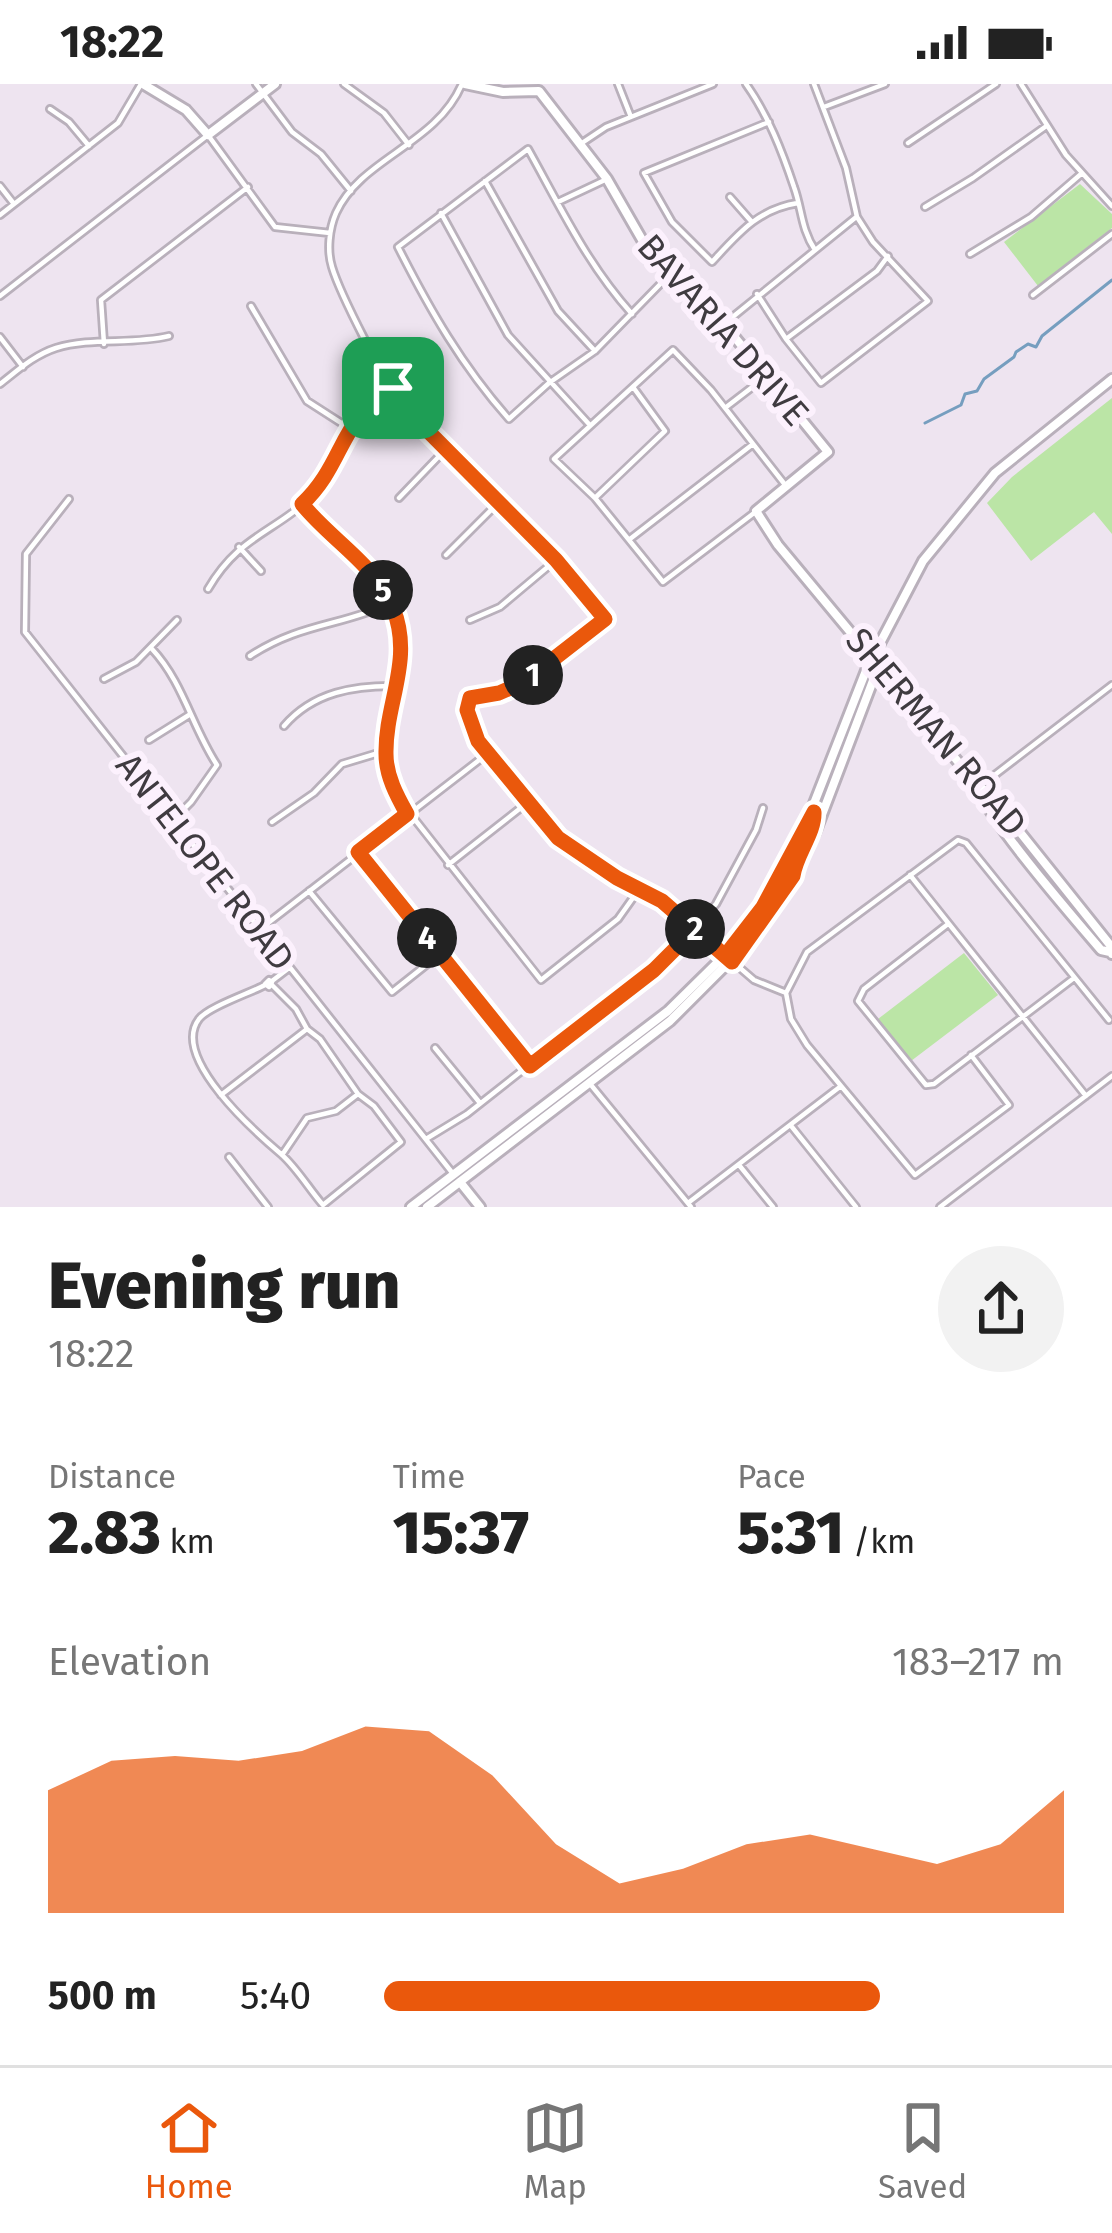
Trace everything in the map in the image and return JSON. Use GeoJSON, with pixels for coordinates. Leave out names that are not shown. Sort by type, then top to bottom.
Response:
{"type":"FeatureCollection","features":[{"type":"Feature","properties":{"kind":"main road"},"geometry":{"type":"LineString","coordinates":[[142,84],[186,110],[208,135],[275,84]]}},
{"type":"Feature","properties":{"kind":"main road","name":"BAVARIA DRIVE"},"geometry":{"type":"LineString","coordinates":[[463,84],[502,92],[538,91],[607,179],[645,245],[768,375],[828,452],[786,486]]}},
{"type":"Feature","properties":{"kind":"main road"},"geometry":{"type":"LineString","coordinates":[[729,959],[814,812],[867,668],[912,580],[967,503],[1015,455],[1112,379]]}},
{"type":"Feature","properties":{"kind":"main road"},"geometry":{"type":"LineString","coordinates":[[756,511],[786,486]]}},
{"type":"Feature","properties":{"kind":"main road","name":"SHERMAN ROAD"},"geometry":{"type":"LineString","coordinates":[[756,511],[778,544],[979,787],[988,792],[1110,945],[1111,953]]}},
{"type":"Feature","properties":{"kind":"main road"},"geometry":{"type":"LineString","coordinates":[[411,1207],[587,1080],[729,959],[793,876],[834,787],[874,679],[875,660]]}},
{"type":"Feature","properties":{"kind":"main road"},"geometry":{"type":"LineString","coordinates":[[793,876],[814,812]]}},
{"type":"Feature","properties":{"kind":"main road"},"geometry":{"type":"LineString","coordinates":[[427,1207],[457,1178]]}},
{"type":"Feature","properties":{"kind":"main road","name":"ANTELOPE ROAD"},"geometry":{"type":"LineString","coordinates":[[457,1178],[480,1207]]}},
{"type":"Feature","properties":{"kind":"street"},"geometry":{"type":"LineString","coordinates":[[0,215],[118,123],[142,84]]}},
{"type":"Feature","properties":{"kind":"street"},"geometry":{"type":"LineString","coordinates":[[256,84],[292,132],[321,154],[351,190]]}},
{"type":"Feature","properties":{"kind":"street"},"geometry":{"type":"LineString","coordinates":[[344,84],[384,113],[409,145]]}},
{"type":"Feature","properties":{"kind":"street"},"geometry":{"type":"LineString","coordinates":[[463,84],[447,113],[351,190],[331,233],[332,269],[410,413],[556,560],[605,619],[524,682],[470,698],[467,710],[473,732],[558,838],[640,888],[754,980],[786,993]]}},
{"type":"Feature","properties":{"kind":"street"},"geometry":{"type":"LineString","coordinates":[[618,84],[631,117]]}},
{"type":"Feature","properties":{"kind":"street"},"geometry":{"type":"LineString","coordinates":[[580,144],[606,127],[713,84]]}},
{"type":"Feature","properties":{"kind":"street"},"geometry":{"type":"LineString","coordinates":[[746,84],[769,122],[815,250]]}},
{"type":"Feature","properties":{"kind":"street"},"geometry":{"type":"LineString","coordinates":[[757,294],[821,383],[928,301],[873,242],[857,217],[846,168],[814,84]]}},
{"type":"Feature","properties":{"kind":"street"},"geometry":{"type":"LineString","coordinates":[[824,107],[885,84]]}},
{"type":"Feature","properties":{"kind":"street"},"geometry":{"type":"LineString","coordinates":[[908,143],[996,84]]}},
{"type":"Feature","properties":{"kind":"street"},"geometry":{"type":"LineString","coordinates":[[1021,84],[1046,126],[1112,206]]}},
{"type":"Feature","properties":{"kind":"street"},"geometry":{"type":"LineString","coordinates":[[50,109],[69,122],[89,146]]}},
{"type":"Feature","properties":{"kind":"street"},"geometry":{"type":"LineString","coordinates":[[769,122],[644,173],[672,222],[712,262],[751,221],[766,211],[798,202]]}},
{"type":"Feature","properties":{"kind":"street"},"geometry":{"type":"LineString","coordinates":[[925,207],[1046,126]]}},
{"type":"Feature","properties":{"kind":"street"},"geometry":{"type":"LineString","coordinates":[[0,296],[208,135],[275,226],[331,233]]}},
{"type":"Feature","properties":{"kind":"street"},"geometry":{"type":"LineString","coordinates":[[632,314],[600,278],[528,149],[398,247],[445,337],[509,419],[549,382],[596,351],[632,314],[670,273]]}},
{"type":"Feature","properties":{"kind":"street"},"geometry":{"type":"LineString","coordinates":[[970,254],[1031,217],[1082,174]]}},
{"type":"Feature","properties":{"kind":"street"},"geometry":{"type":"LineString","coordinates":[[485,179],[558,311],[596,351]]}},
{"type":"Feature","properties":{"kind":"street"},"geometry":{"type":"LineString","coordinates":[[557,203],[607,179]]}},
{"type":"Feature","properties":{"kind":"street"},"geometry":{"type":"LineString","coordinates":[[0,186],[14,204]]}},
{"type":"Feature","properties":{"kind":"street"},"geometry":{"type":"LineString","coordinates":[[104,344],[101,300],[248,187]]}},
{"type":"Feature","properties":{"kind":"street"},"geometry":{"type":"LineString","coordinates":[[730,197],[751,221]]}},
{"type":"Feature","properties":{"kind":"street"},"geometry":{"type":"LineString","coordinates":[[441,213],[508,335],[589,424]]}},
{"type":"Feature","properties":{"kind":"street"},"geometry":{"type":"LineString","coordinates":[[724,324],[857,217]]}},
{"type":"Feature","properties":{"kind":"street"},"geometry":{"type":"LineString","coordinates":[[1033,296],[1112,234]]}},
{"type":"Feature","properties":{"kind":"street"},"geometry":{"type":"LineString","coordinates":[[786,340],[877,271],[888,256]]}},
{"type":"Feature","properties":{"kind":"street"},"geometry":{"type":"LineString","coordinates":[[251,306],[307,400],[326,417],[349,428]]}},
{"type":"Feature","properties":{"kind":"street"},"geometry":{"type":"LineString","coordinates":[[0,384],[56,348],[169,336]]}},
{"type":"Feature","properties":{"kind":"street"},"geometry":{"type":"LineString","coordinates":[[0,337],[23,367]]}},
{"type":"Feature","properties":{"kind":"street"},"geometry":{"type":"LineString","coordinates":[[756,511],[663,582],[595,498],[554,459],[673,350],[786,486]]}},
{"type":"Feature","properties":{"kind":"street"},"geometry":{"type":"LineString","coordinates":[[725,408],[768,375]]}},
{"type":"Feature","properties":{"kind":"street"},"geometry":{"type":"LineString","coordinates":[[595,498],[665,431],[633,387]]}},
{"type":"Feature","properties":{"kind":"street"},"geometry":{"type":"LineString","coordinates":[[208,589],[239,547],[302,504],[334,467],[349,428],[370,402],[393,388]]}},
{"type":"Feature","properties":{"kind":"street"},"geometry":{"type":"LineString","coordinates":[[630,539],[753,444]]}},
{"type":"Feature","properties":{"kind":"street"},"geometry":{"type":"LineString","coordinates":[[399,497],[446,449]]}},
{"type":"Feature","properties":{"kind":"street","name":"ANTELOPE ROAD"},"geometry":{"type":"LineString","coordinates":[[69,499],[26,554],[25,632],[457,1178]]}},
{"type":"Feature","properties":{"kind":"street"},"geometry":{"type":"LineString","coordinates":[[446,555],[499,502]]}},
{"type":"Feature","properties":{"kind":"street"},"geometry":{"type":"LineString","coordinates":[[302,504],[366,566],[391,603],[400,635],[398,686],[385,751],[391,782],[407,814],[541,980],[618,919],[640,888]]}},
{"type":"Feature","properties":{"kind":"street"},"geometry":{"type":"LineString","coordinates":[[239,547],[261,571]]}},
{"type":"Feature","properties":{"kind":"street"},"geometry":{"type":"LineString","coordinates":[[470,620],[500,607],[556,560]]}},
{"type":"Feature","properties":{"kind":"street"},"geometry":{"type":"LineString","coordinates":[[250,656],[291,633],[391,603]]}},
{"type":"Feature","properties":{"kind":"street"},"geometry":{"type":"LineString","coordinates":[[104,679],[152,649],[177,620]]}},
{"type":"Feature","properties":{"kind":"street"},"geometry":{"type":"LineString","coordinates":[[152,649],[172,672],[217,765],[171,822]]}},
{"type":"Feature","properties":{"kind":"street"},"geometry":{"type":"LineString","coordinates":[[284,726],[296,712],[327,696],[363,687],[398,686]]}},
{"type":"Feature","properties":{"kind":"street"},"geometry":{"type":"LineString","coordinates":[[979,787],[1112,686]]}},
{"type":"Feature","properties":{"kind":"street"},"geometry":{"type":"LineString","coordinates":[[149,740],[189,715]]}},
{"type":"Feature","properties":{"kind":"street"},"geometry":{"type":"LineString","coordinates":[[272,822],[314,793],[342,764],[385,751]]}},
{"type":"Feature","properties":{"kind":"street"},"geometry":{"type":"LineString","coordinates":[[259,930],[488,753]]}},
{"type":"Feature","properties":{"kind":"street"},"geometry":{"type":"LineString","coordinates":[[448,865],[527,802]]}},
{"type":"Feature","properties":{"kind":"street"},"geometry":{"type":"LineString","coordinates":[[426,1139],[654,970],[716,904],[763,808]]}},
{"type":"Feature","properties":{"kind":"street"},"geometry":{"type":"LineString","coordinates":[[971,1055],[1010,1105],[915,1174],[796,1028],[786,993],[807,952],[958,840],[966,843],[1109,1020]]}},
{"type":"Feature","properties":{"kind":"street"},"geometry":{"type":"LineString","coordinates":[[358,852],[530,1066]]}},
{"type":"Feature","properties":{"kind":"street"},"geometry":{"type":"LineString","coordinates":[[909,874],[1085,1096]]}},
{"type":"Feature","properties":{"kind":"street"},"geometry":{"type":"LineString","coordinates":[[308,890],[392,992],[440,954]]}},
{"type":"Feature","properties":{"kind":"street"},"geometry":{"type":"LineString","coordinates":[[949,924],[864,989],[858,1000],[926,1085],[934,1084],[1074,978]]}},
{"type":"Feature","properties":{"kind":"street"},"geometry":{"type":"LineString","coordinates":[[270,984],[296,1009],[358,1094],[374,1106],[401,1142],[321,1206],[282,1155],[205,1074],[192,1033],[208,1011],[270,984],[289,968]]}},
{"type":"Feature","properties":{"kind":"street"},"geometry":{"type":"LineString","coordinates":[[221,1095],[307,1029]]}},
{"type":"Feature","properties":{"kind":"street"},"geometry":{"type":"LineString","coordinates":[[435,1048],[480,1103]]}},
{"type":"Feature","properties":{"kind":"street"},"geometry":{"type":"LineString","coordinates":[[940,1207],[1112,1076]]}},
{"type":"Feature","properties":{"kind":"street"},"geometry":{"type":"LineString","coordinates":[[587,1080],[689,1205],[841,1086]]}},
{"type":"Feature","properties":{"kind":"street"},"geometry":{"type":"LineString","coordinates":[[282,1155],[307,1118],[336,1111],[358,1094]]}},
{"type":"Feature","properties":{"kind":"street"},"geometry":{"type":"LineString","coordinates":[[790,1125],[856,1207]]}},
{"type":"Feature","properties":{"kind":"street"},"geometry":{"type":"LineString","coordinates":[[229,1157],[268,1207]]}},
{"type":"Feature","properties":{"kind":"street"},"geometry":{"type":"LineString","coordinates":[[739,1165],[772,1207]]}},
{"type":"Feature","properties":{"kind":"green space"},"geometry":{"type":"Polygon","coordinates":[[[1080,184],[1112,214],[1112,228],[1038,286],[1004,242],[1080,184]]]}},
{"type":"Feature","properties":{"kind":"green space"},"geometry":{"type":"Polygon","coordinates":[[[1112,398],[1112,534],[1094,512],[1031,561],[987,503],[1012,477],[1112,398]]]}},
{"type":"Feature","properties":{"kind":"green space"},"geometry":{"type":"Polygon","coordinates":[[[964,953],[998,995],[911,1061],[878,1019],[964,953]]]}},
{"type":"Feature","properties":{"kind":"waterway"},"geometry":{"type":"LineString","coordinates":[[925,423],[961,405],[965,394],[977,391],[984,379],[1028,344],[1036,347],[1042,336],[1112,280]]}},
{"type":"Feature","properties":{"kind":"route"},"geometry":{"type":"LineString","coordinates":[[393,388],[355,418],[334,467],[302,504],[379,583],[391,603],[400,635],[401,669],[385,751],[391,782],[407,814],[358,852],[530,1066],[654,970],[695,929],[717,948],[725,956],[763,907],[814,812],[793,876],[732,962],[725,956],[695,929],[662,901],[617,878],[558,838],[478,741],[467,704],[470,698],[524,682],[605,619],[556,560],[410,413],[393,388]]}}]}
